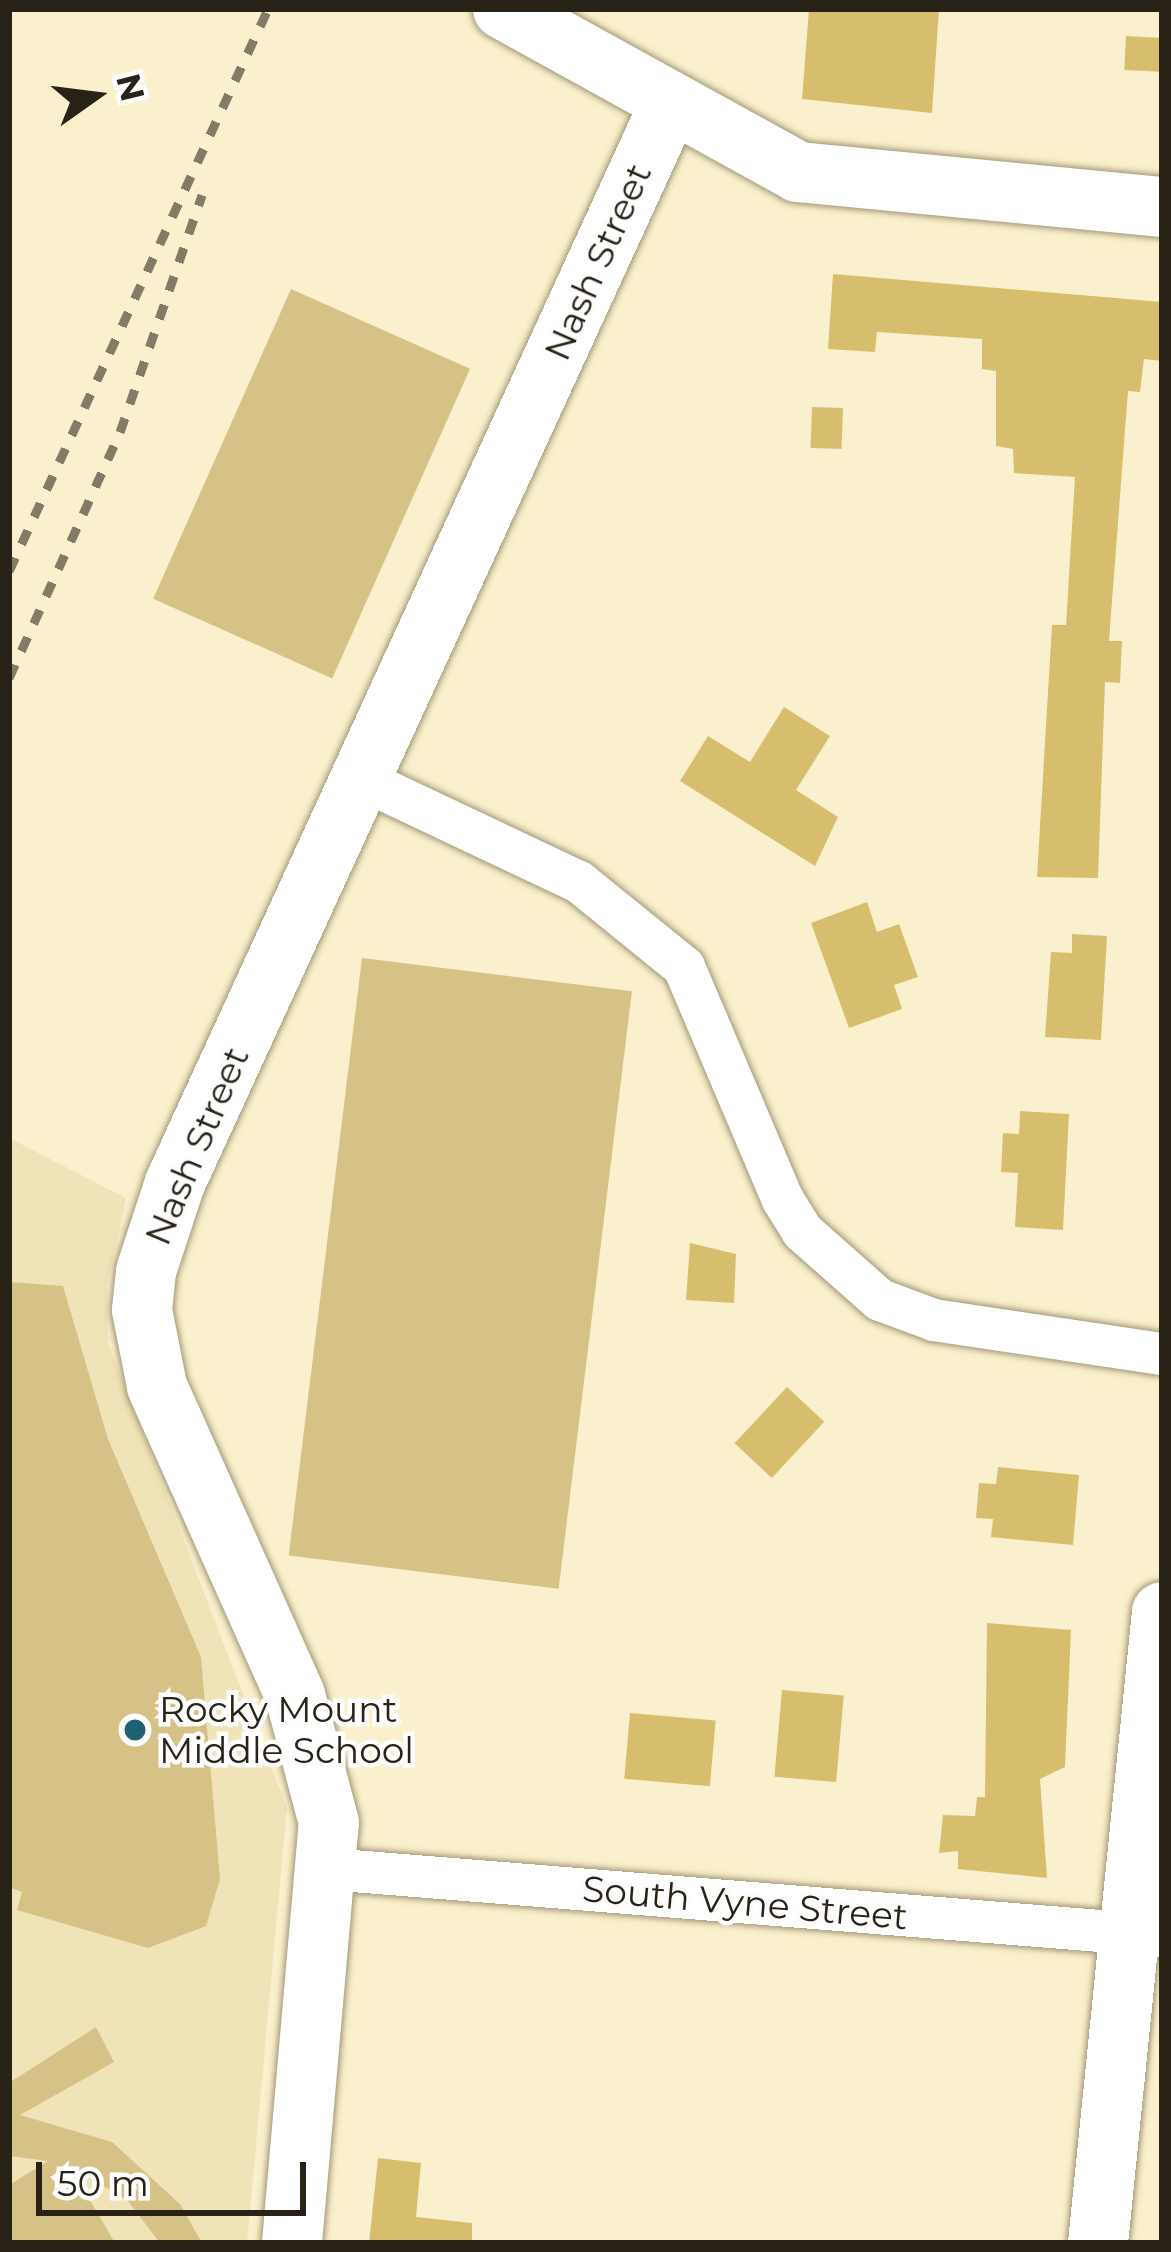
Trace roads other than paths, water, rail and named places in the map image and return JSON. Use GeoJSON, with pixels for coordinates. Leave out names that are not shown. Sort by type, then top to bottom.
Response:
{"type":"FeatureCollection","features":[{"type":"Feature","properties":{"kind":"street"},"geometry":{"type":"LineString","coordinates":[[503,9],[798,172],[1162,207]]}},
{"type":"Feature","properties":{"kind":"street","name":"Nash Street"},"geometry":{"type":"LineString","coordinates":[[292,2243],[328,1869],[309,1738],[173,1428],[142,1310],[158,1223],[670,104]]}},
{"type":"Feature","properties":{"kind":"street"},"geometry":{"type":"LineString","coordinates":[[362,779],[579,882],[684,967],[783,1200],[802,1231],[880,1300],[934,1320],[1162,1354]]}},
{"type":"Feature","properties":{"kind":"street"},"geometry":{"type":"LineString","coordinates":[[1098,2243],[1146,1934],[1162,1612]]}},
{"type":"Feature","properties":{"kind":"street","name":"South Vyne Street"},"geometry":{"type":"LineString","coordinates":[[328,1869],[1146,1934]]}},
{"type":"Feature","properties":{"kind":"railway"},"geometry":{"type":"LineString","coordinates":[[9,571],[268,9]]}},
{"type":"Feature","properties":{"kind":"railway"},"geometry":{"type":"LineString","coordinates":[[9,678],[120,432],[202,195]]}},
{"type":"Feature","properties":{"kind":"place","name":"Rocky Mount Middle School"},"geometry":{"type":"Point","coordinates":[135,1730]}}]}
